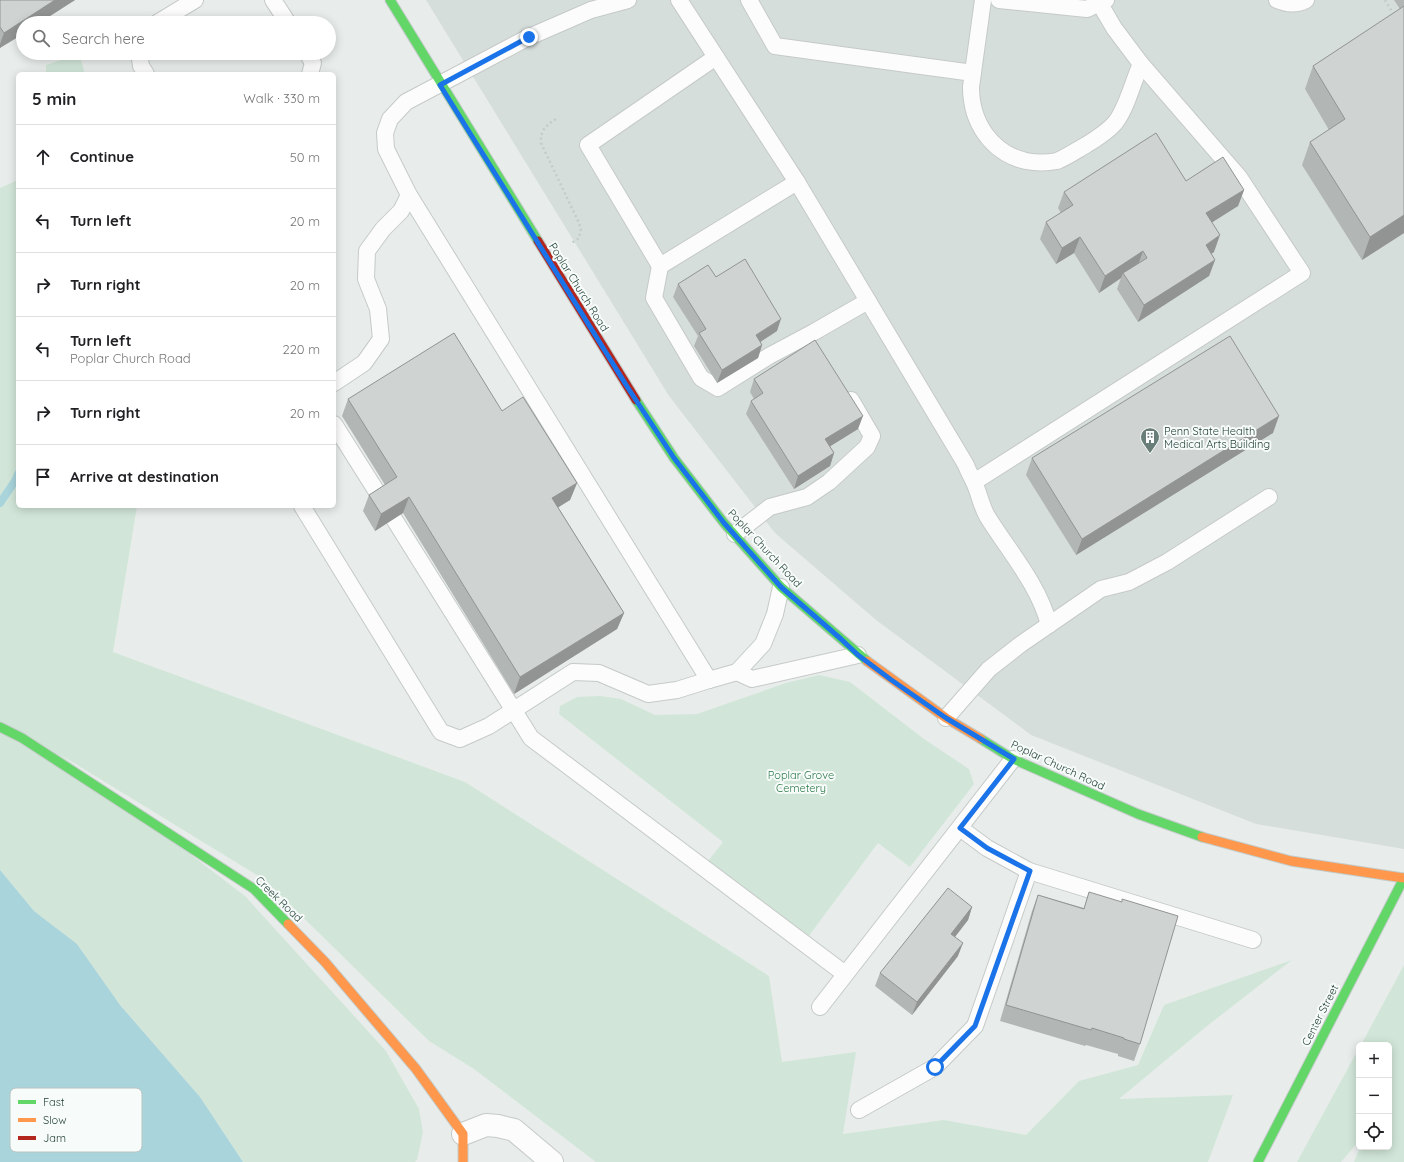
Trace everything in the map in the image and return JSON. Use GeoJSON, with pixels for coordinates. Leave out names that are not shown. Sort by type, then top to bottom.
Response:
{"type":"FeatureCollection","features":[{"type":"Feature","properties":{"kind":"street","name":"Poplar Church Road"},"geometry":{"type":"LineString","coordinates":[[390,0],[440,85],[628,388],[674,458],[724,523],[781,587],[858,655],[946,718],[1014,759],[1138,814],[1198,836],[1291,861],[1404,878]]}},
{"type":"Feature","properties":{"kind":"street","name":"Creek Road"},"geometry":{"type":"LineString","coordinates":[[0,727],[22,738],[254,889],[335,974],[416,1069],[463,1134]]}},
{"type":"Feature","properties":{"kind":"street","name":"Center Street"},"geometry":{"type":"LineString","coordinates":[[1258,1162],[1404,878]]}},
{"type":"Feature","properties":{"kind":"street"},"geometry":{"type":"LineString","coordinates":[[463,1162],[463,1134],[486,1125],[514,1130],[552,1162]]}},
{"type":"Feature","properties":{"kind":"lane"},"geometry":{"type":"LineString","coordinates":[[169,16],[195,0]]}},
{"type":"Feature","properties":{"kind":"lane"},"geometry":{"type":"LineString","coordinates":[[273,0],[283,16]]}},
{"type":"Feature","properties":{"kind":"lane"},"geometry":{"type":"LineString","coordinates":[[628,0],[591,10],[529,37],[406,102],[390,119],[385,133],[386,149],[409,195],[709,680]]}},
{"type":"Feature","properties":{"kind":"lane"},"geometry":{"type":"LineString","coordinates":[[679,0],[797,182],[966,465],[986,514],[1033,586],[1045,610],[1049,625]]}},
{"type":"Feature","properties":{"kind":"lane"},"geometry":{"type":"LineString","coordinates":[[749,0],[776,46],[972,73]]}},
{"type":"Feature","properties":{"kind":"lane"},"geometry":{"type":"LineString","coordinates":[[983,0],[970,87],[971,101],[977,119],[994,145],[1004,153],[1016,158],[1031,162],[1057,160],[1097,138],[1116,122],[1127,102],[1141,64]]}},
{"type":"Feature","properties":{"kind":"lane"},"geometry":{"type":"LineString","coordinates":[[974,482],[1302,273],[1239,177],[1141,64],[1114,28],[1103,2],[1087,9],[1080,9],[999,0]]}},
{"type":"Feature","properties":{"kind":"lane"},"geometry":{"type":"LineString","coordinates":[[1277,0],[1285,4],[1300,3],[1306,0]]}},
{"type":"Feature","properties":{"kind":"lane"},"geometry":{"type":"LineString","coordinates":[[716,57],[588,145],[660,266],[654,298],[701,378],[718,388],[769,356],[868,301]]}},
{"type":"Feature","properties":{"kind":"lane"},"geometry":{"type":"LineString","coordinates":[[140,60],[141,66],[145,72]]}},
{"type":"Feature","properties":{"kind":"lane"},"geometry":{"type":"LineString","coordinates":[[311,60],[313,63],[311,72]]}},
{"type":"Feature","properties":{"kind":"lane"},"geometry":{"type":"LineString","coordinates":[[660,266],[797,182]]}},
{"type":"Feature","properties":{"kind":"lane"},"geometry":{"type":"LineString","coordinates":[[336,382],[364,363],[380,339],[378,309],[366,280],[367,251],[383,229],[401,211],[409,195]]}},
{"type":"Feature","properties":{"kind":"lane"},"geometry":{"type":"LineString","coordinates":[[814,332],[818,348]]}},
{"type":"Feature","properties":{"kind":"lane"},"geometry":{"type":"LineString","coordinates":[[735,534],[770,507],[807,497],[829,482],[867,447],[872,436],[842,385]]}},
{"type":"Feature","properties":{"kind":"lane"},"geometry":{"type":"LineString","coordinates":[[336,427],[382,500]]}},
{"type":"Feature","properties":{"kind":"lane"},"geometry":{"type":"LineString","coordinates":[[946,718],[989,669],[1021,644],[1101,589],[1129,582],[1167,562],[1269,497]]}},
{"type":"Feature","properties":{"kind":"lane"},"geometry":{"type":"LineString","coordinates":[[303,508],[441,732],[460,739],[489,726],[573,672],[599,673],[648,694],[676,690],[737,672],[763,644],[775,614],[781,587]]}},
{"type":"Feature","properties":{"kind":"lane"},"geometry":{"type":"LineString","coordinates":[[394,519],[531,738],[845,974]]}},
{"type":"Feature","properties":{"kind":"lane"},"geometry":{"type":"LineString","coordinates":[[737,672],[752,679],[858,655]]}},
{"type":"Feature","properties":{"kind":"lane"},"geometry":{"type":"LineString","coordinates":[[820,1007],[1014,759]]}},
{"type":"Feature","properties":{"kind":"lane"},"geometry":{"type":"LineString","coordinates":[[960,828],[987,848],[1030,871],[1253,940]]}},
{"type":"Feature","properties":{"kind":"lane"},"geometry":{"type":"LineString","coordinates":[[859,1110],[935,1067],[975,1026],[1030,871]]}},
{"type":"Feature","properties":{"kind":"path"},"geometry":{"type":"LineString","coordinates":[[1385,0],[1397,19]]}},
{"type":"Feature","properties":{"kind":"path"},"geometry":{"type":"LineString","coordinates":[[556,119],[544,128],[541,138],[544,149],[580,223],[581,229],[579,238],[566,247]]}},
{"type":"Feature","properties":{"kind":"shaded area"},"geometry":{"type":"Polygon","coordinates":[[[426,0],[1404,0],[1404,849],[1256,824],[1031,735],[876,620],[775,533],[669,396],[426,0]]]}},
{"type":"Feature","properties":{"kind":"green space"},"geometry":{"type":"Polygon","coordinates":[[[61,60],[81,60],[84,72],[46,72],[46,65],[61,60]]]}},
{"type":"Feature","properties":{"kind":"green space"},"geometry":{"type":"Polygon","coordinates":[[[16,181],[16,508],[137,508],[113,652],[465,782],[769,976],[782,1062],[856,1052],[843,1134],[944,1120],[1026,1135],[1079,1081],[1138,1065],[1164,1005],[1292,960],[1207,1026],[1119,1099],[1233,1095],[1208,1162],[596,1162],[474,1069],[429,1041],[265,880],[61,755],[245,896],[386,1051],[419,1109],[423,1132],[417,1160],[415,1162],[243,1162],[200,1097],[120,1005],[77,944],[34,911],[0,870],[0,188],[16,181]]]}},
{"type":"Feature","properties":{"kind":"green space","name":"Poplar Grove Cemetery"},"geometry":{"type":"Polygon","coordinates":[[[819,675],[850,682],[924,739],[969,769],[974,784],[910,867],[878,843],[808,937],[708,861],[723,842],[559,714],[560,706],[577,697],[600,696],[621,699],[655,715],[697,714],[786,683],[819,675]]]}},
{"type":"Feature","properties":{"kind":"green space"},"geometry":{"type":"Polygon","coordinates":[[[1404,965],[1404,1162],[1354,1162],[1359,1150],[1392,1150],[1392,1042],[1363,1042],[1404,965]]]}},
{"type":"Feature","properties":{"kind":"green space"},"geometry":{"type":"Polygon","coordinates":[[[1356,1054],[1356,1144],[1341,1162],[1297,1162],[1356,1054]]]}},
{"type":"Feature","properties":{"kind":"water"},"geometry":{"type":"Polygon","coordinates":[[[0,870],[34,911],[77,944],[120,1005],[200,1097],[243,1162],[0,1162],[0,870]]]}},
{"type":"Feature","properties":{"kind":"building"},"geometry":{"type":"Polygon","coordinates":[[[0,0],[55,0],[30,16],[16,16],[16,25],[4,33],[0,27],[0,0]]]}},
{"type":"Feature","properties":{"kind":"building"},"geometry":{"type":"Polygon","coordinates":[[[1404,6],[1404,215],[1370,237],[1310,142],[1345,119],[1313,66],[1404,6]]]}},
{"type":"Feature","properties":{"kind":"building"},"geometry":{"type":"Polygon","coordinates":[[[1156,133],[1186,181],[1223,157],[1244,190],[1206,213],[1220,235],[1206,245],[1215,260],[1144,305],[1123,273],[1147,258],[1143,251],[1105,276],[1080,237],[1062,248],[1046,222],[1073,205],[1064,192],[1156,133]]]}},
{"type":"Feature","properties":{"kind":"building"},"geometry":{"type":"Polygon","coordinates":[[[745,259],[781,319],[756,335],[762,345],[722,370],[699,333],[706,329],[678,284],[708,265],[716,277],[745,259]]]}},
{"type":"Feature","properties":{"kind":"building"},"geometry":{"type":"Polygon","coordinates":[[[454,333],[502,411],[523,397],[577,483],[552,498],[624,613],[520,677],[409,497],[381,514],[369,495],[397,477],[348,399],[454,333]]]}},
{"type":"Feature","properties":{"kind":"building","name":"Penn State Health Medical Arts Building"},"geometry":{"type":"Polygon","coordinates":[[[1230,336],[1279,416],[1082,539],[1032,458],[1230,336]]]}},
{"type":"Feature","properties":{"kind":"building"},"geometry":{"type":"Polygon","coordinates":[[[815,340],[863,416],[825,439],[834,453],[798,476],[751,401],[763,393],[754,379],[815,340]]]}},
{"type":"Feature","properties":{"kind":"building"},"geometry":{"type":"Polygon","coordinates":[[[948,888],[972,907],[951,934],[963,943],[917,1002],[880,973],[948,888]]]}},
{"type":"Feature","properties":{"kind":"building"},"geometry":{"type":"Polygon","coordinates":[[[1089,892],[1122,902],[1122,899],[1178,916],[1140,1044],[1092,1028],[1091,1030],[1006,1005],[1038,895],[1084,909],[1089,892]]]}},
{"type":"Feature","properties":{"kind":"waterway"},"geometry":{"type":"LineString","coordinates":[[0,503],[16,479]]}},
{"type":"Feature","properties":{"kind":"traffic: fast"},"geometry":{"type":"LineString","coordinates":[[390,0],[538,241]]}},
{"type":"Feature","properties":{"kind":"traffic: fast"},"geometry":{"type":"LineString","coordinates":[[636,400],[674,458],[724,523],[781,587],[867,661]]}},
{"type":"Feature","properties":{"kind":"traffic: fast"},"geometry":{"type":"LineString","coordinates":[[0,727],[22,738],[254,889],[288,924]]}},
{"type":"Feature","properties":{"kind":"traffic: fast"},"geometry":{"type":"LineString","coordinates":[[981,739],[1013,759],[1138,814],[1202,837]]}},
{"type":"Feature","properties":{"kind":"traffic: fast"},"geometry":{"type":"LineString","coordinates":[[1258,1162],[1404,878]]}},
{"type":"Feature","properties":{"kind":"traffic: slow"},"geometry":{"type":"LineString","coordinates":[[867,661],[946,718],[981,739]]}},
{"type":"Feature","properties":{"kind":"traffic: slow"},"geometry":{"type":"LineString","coordinates":[[1202,837],[1291,861],[1404,878]]}},
{"type":"Feature","properties":{"kind":"traffic: slow"},"geometry":{"type":"LineString","coordinates":[[288,924],[325,962],[416,1069],[463,1134],[463,1162]]}},
{"type":"Feature","properties":{"kind":"traffic: jam"},"geometry":{"type":"LineString","coordinates":[[538,241],[636,400]]}},
{"type":"Feature","properties":{"kind":"place","name":"Penn State Health Medical Arts Building"},"geometry":{"type":"Point","coordinates":[1150,454]}},
{"type":"Feature","properties":{"kind":"route"},"geometry":{"type":"LineString","coordinates":[[529,37],[440,85],[628,388],[674,458],[724,523],[781,587],[858,655],[890,679],[946,718],[1014,759],[960,828],[987,848],[1030,871],[975,1026],[935,1067]]}}]}
